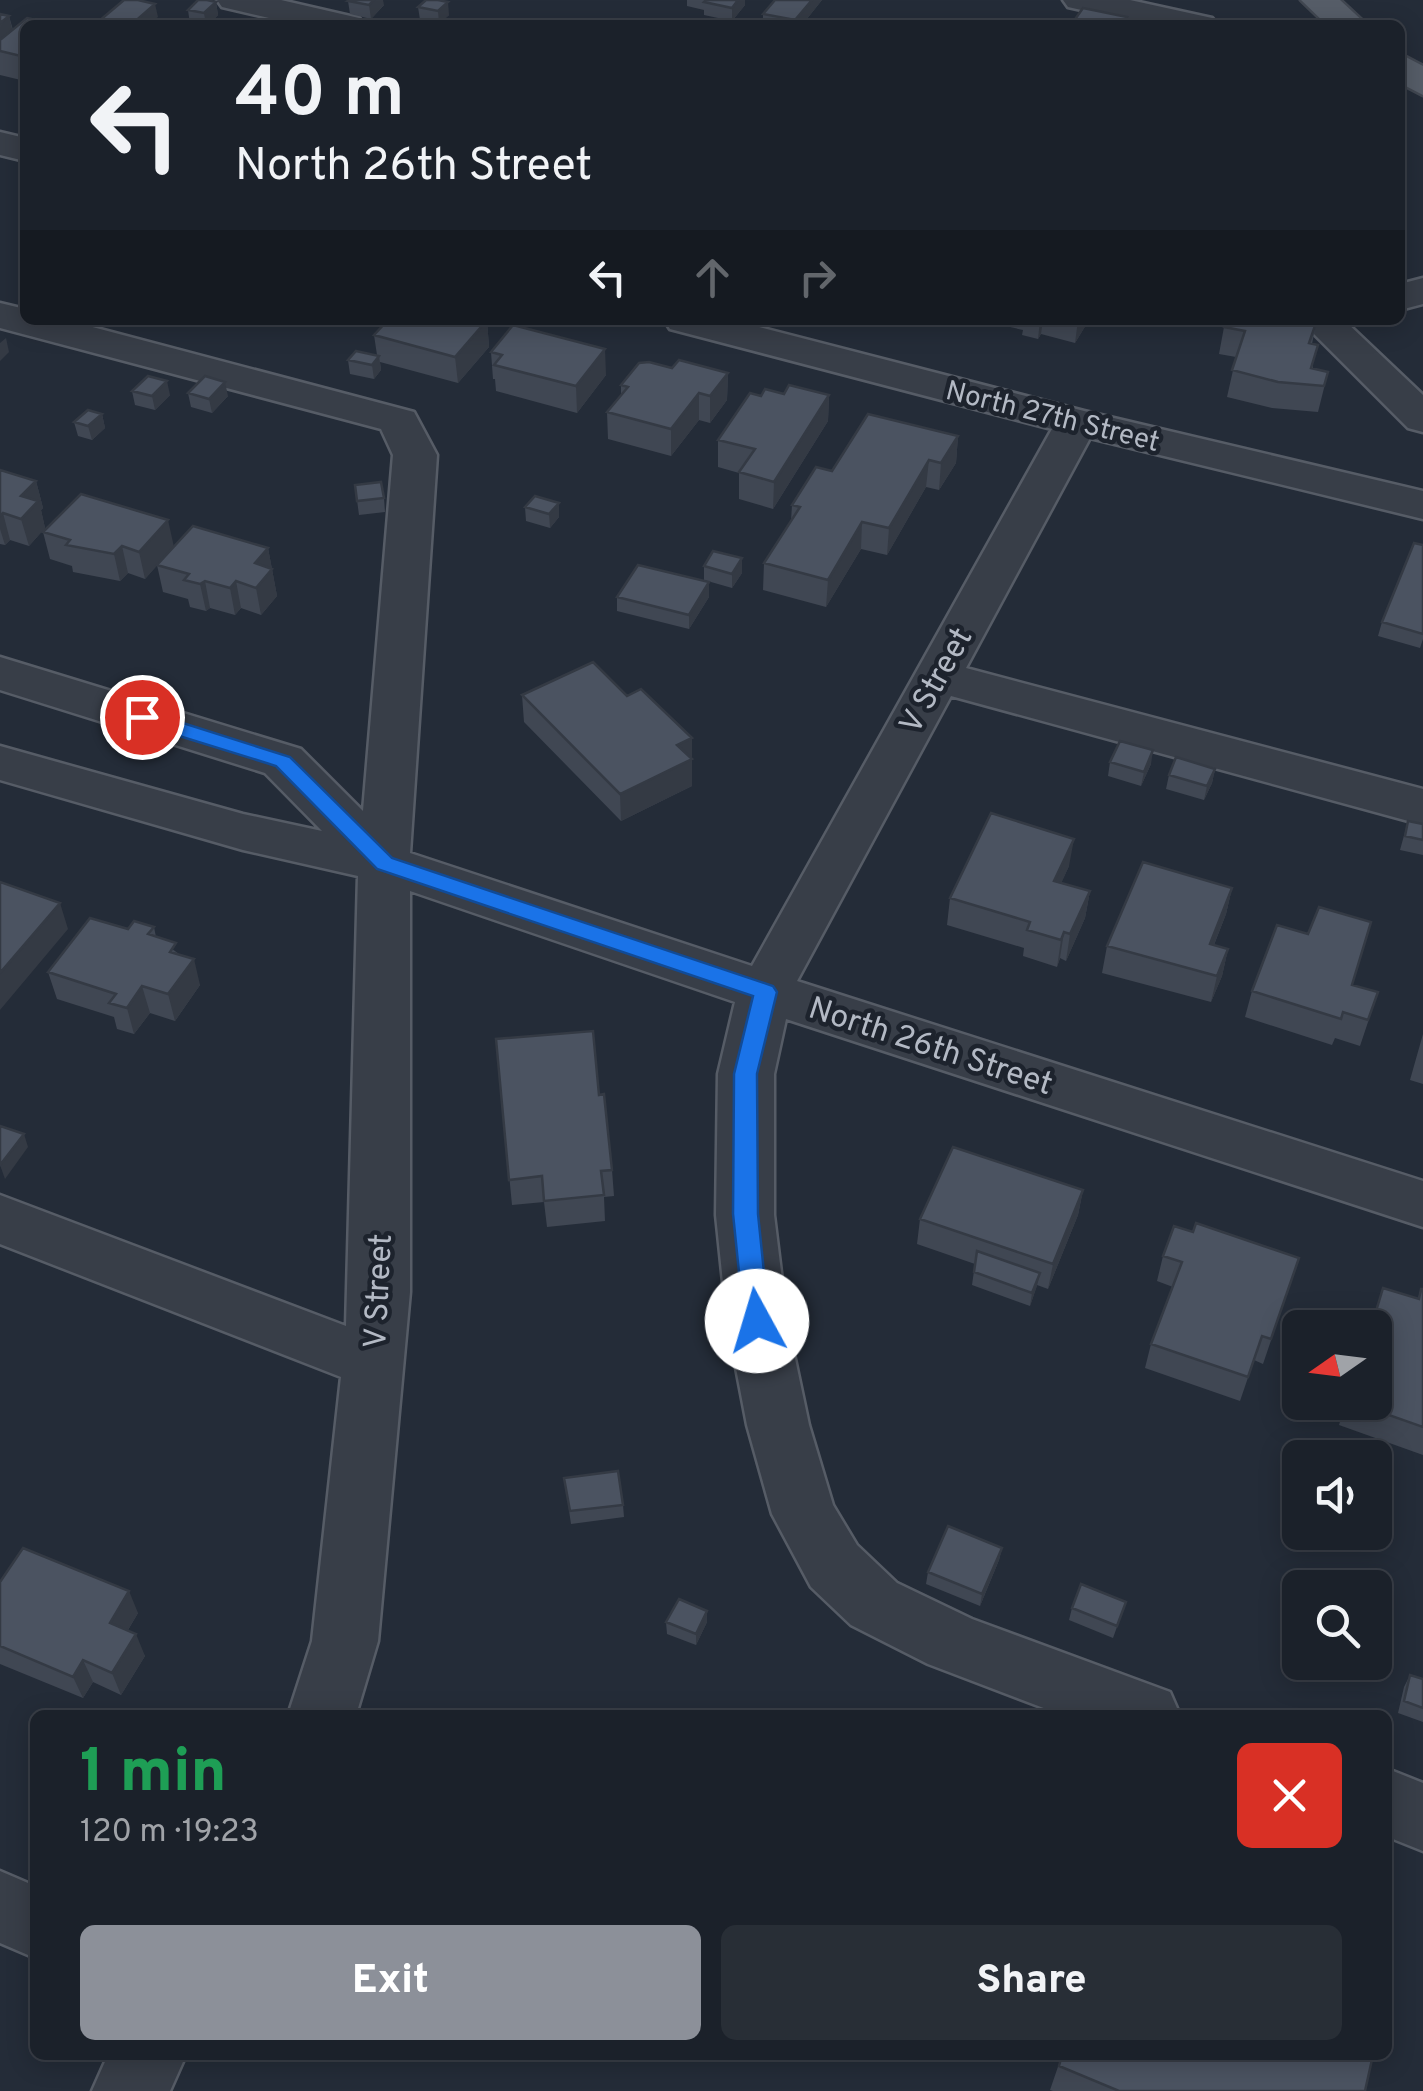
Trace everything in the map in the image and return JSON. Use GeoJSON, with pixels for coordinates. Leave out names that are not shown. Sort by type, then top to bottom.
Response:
{"type":"FeatureCollection","features":[{"type":"Feature","properties":{"kind":"main road"},"geometry":{"type":"LineString","coordinates":[[1318,0],[1343,20]]}},
{"type":"Feature","properties":{"kind":"street"},"geometry":{"type":"LineString","coordinates":[[234,0],[324,20]]}},
{"type":"Feature","properties":{"kind":"street"},"geometry":{"type":"LineString","coordinates":[[1080,0],[1176,20]]}},
{"type":"Feature","properties":{"kind":"street","name":"V Street"},"geometry":{"type":"LineString","coordinates":[[38,325],[399,421],[415,455],[384,863],[380,1292],[345,1642],[324,1710]]}},
{"type":"Feature","properties":{"kind":"street","name":"North 27th Street"},"geometry":{"type":"LineString","coordinates":[[703,325],[1078,422],[1423,505]]}},
{"type":"Feature","properties":{"kind":"street"},"geometry":{"type":"LineString","coordinates":[[1330,325],[1423,419]]}},
{"type":"Feature","properties":{"kind":"street","name":"V Street"},"geometry":{"type":"LineString","coordinates":[[1078,422],[766,992],[746,1074],[746,1214],[757,1321],[778,1425],[804,1514],[834,1566],[874,1604],[952,1642],[1133,1710]]}},
{"type":"Feature","properties":{"kind":"street"},"geometry":{"type":"LineString","coordinates":[[0,673],[283,762],[384,863]]}},
{"type":"Feature","properties":{"kind":"street"},"geometry":{"type":"LineString","coordinates":[[937,676],[1423,808]]}},
{"type":"Feature","properties":{"kind":"street","name":"North 26th Street"},"geometry":{"type":"LineString","coordinates":[[0,763],[244,832],[384,863],[766,992],[1423,1204]]}},
{"type":"Feature","properties":{"kind":"street"},"geometry":{"type":"LineString","coordinates":[[0,1219],[373,1363]]}},
{"type":"Feature","properties":{"kind":"street"},"geometry":{"type":"LineString","coordinates":[[1392,1804],[1423,1817]]}},
{"type":"Feature","properties":{"kind":"street"},"geometry":{"type":"LineString","coordinates":[[0,1907],[30,1920]]}},
{"type":"Feature","properties":{"kind":"street"},"geometry":{"type":"LineString","coordinates":[[130,2091],[146,2060]]}},
{"type":"Feature","properties":{"kind":"building"},"geometry":{"type":"Polygon","coordinates":[[[124,0],[155,4],[137,20],[100,20],[124,0]]]}},
{"type":"Feature","properties":{"kind":"building"},"geometry":{"type":"Polygon","coordinates":[[[198,0],[216,2],[204,13],[188,10],[198,0]]]}},
{"type":"Feature","properties":{"kind":"building"},"geometry":{"type":"Polygon","coordinates":[[[350,0],[374,0],[369,5],[350,0]]]}},
{"type":"Feature","properties":{"kind":"building"},"geometry":{"type":"Polygon","coordinates":[[[426,0],[448,2],[438,11],[418,7],[426,0]]]}},
{"type":"Feature","properties":{"kind":"building"},"geometry":{"type":"Polygon","coordinates":[[[706,0],[738,0],[732,8],[706,0]]]}},
{"type":"Feature","properties":{"kind":"building"},"geometry":{"type":"Polygon","coordinates":[[[775,0],[812,0],[795,20],[763,14],[775,0]]]}},
{"type":"Feature","properties":{"kind":"building"},"geometry":{"type":"Polygon","coordinates":[[[1083,8],[1127,17],[1125,20],[1075,20],[1083,8]]]}},
{"type":"Feature","properties":{"kind":"building"},"geometry":{"type":"Polygon","coordinates":[[[20,24],[20,56],[0,51],[0,40],[20,24]]]}},
{"type":"Feature","properties":{"kind":"building"},"geometry":{"type":"Polygon","coordinates":[[[383,325],[483,325],[455,357],[374,335],[383,325]]]}},
{"type":"Feature","properties":{"kind":"building"},"geometry":{"type":"Polygon","coordinates":[[[513,325],[605,349],[576,386],[494,365],[502,355],[491,352],[513,325]]]}},
{"type":"Feature","properties":{"kind":"building"},"geometry":{"type":"Polygon","coordinates":[[[1315,325],[1309,343],[1318,345],[1311,368],[1328,372],[1324,386],[1278,382],[1232,370],[1245,331],[1224,327],[1315,325]]]}},
{"type":"Feature","properties":{"kind":"building"},"geometry":{"type":"Polygon","coordinates":[[[356,351],[379,356],[372,365],[348,360],[356,351]]]}},
{"type":"Feature","properties":{"kind":"building"},"geometry":{"type":"Polygon","coordinates":[[[679,360],[728,373],[710,396],[699,393],[671,429],[607,412],[628,387],[621,385],[639,363],[672,368],[679,360]]]}},
{"type":"Feature","properties":{"kind":"building"},"geometry":{"type":"Polygon","coordinates":[[[148,376],[167,381],[152,396],[132,391],[148,376]]]}},
{"type":"Feature","properties":{"kind":"building"},"geometry":{"type":"Polygon","coordinates":[[[205,376],[225,382],[209,399],[188,393],[205,376]]]}},
{"type":"Feature","properties":{"kind":"building"},"geometry":{"type":"Polygon","coordinates":[[[789,385],[829,395],[774,482],[739,472],[755,449],[718,440],[750,393],[761,396],[765,389],[784,394],[789,385]]]}},
{"type":"Feature","properties":{"kind":"building"},"geometry":{"type":"Polygon","coordinates":[[[88,410],[102,414],[88,426],[74,422],[88,410]]]}},
{"type":"Feature","properties":{"kind":"building"},"geometry":{"type":"Polygon","coordinates":[[[868,414],[958,436],[941,463],[929,460],[889,528],[862,522],[828,580],[764,563],[800,507],[792,505],[816,467],[832,471],[868,414]]]}},
{"type":"Feature","properties":{"kind":"building"},"geometry":{"type":"Polygon","coordinates":[[[0,470],[36,481],[21,496],[38,501],[21,519],[3,513],[0,516],[0,470]]]}},
{"type":"Feature","properties":{"kind":"building"},"geometry":{"type":"Polygon","coordinates":[[[381,482],[384,498],[357,501],[355,485],[381,482]]]}},
{"type":"Feature","properties":{"kind":"building"},"geometry":{"type":"Polygon","coordinates":[[[81,494],[168,520],[139,552],[122,546],[114,554],[66,545],[70,540],[43,532],[81,494]]]}},
{"type":"Feature","properties":{"kind":"building"},"geometry":{"type":"Polygon","coordinates":[[[535,496],[559,503],[549,514],[525,507],[535,496]]]}},
{"type":"Feature","properties":{"kind":"building"},"geometry":{"type":"Polygon","coordinates":[[[193,526],[268,548],[255,563],[272,569],[256,588],[236,581],[230,588],[184,580],[189,574],[157,565],[193,526]]]}},
{"type":"Feature","properties":{"kind":"building"},"geometry":{"type":"Polygon","coordinates":[[[1414,543],[1423,545],[1423,634],[1382,622],[1414,543]]]}},
{"type":"Feature","properties":{"kind":"building"},"geometry":{"type":"Polygon","coordinates":[[[713,551],[742,558],[732,574],[704,566],[713,551]]]}},
{"type":"Feature","properties":{"kind":"building"},"geometry":{"type":"Polygon","coordinates":[[[638,565],[709,582],[689,615],[617,597],[638,565]]]}},
{"type":"Feature","properties":{"kind":"building"},"geometry":{"type":"Polygon","coordinates":[[[593,662],[627,696],[641,689],[692,738],[677,745],[692,759],[620,794],[522,695],[593,662]]]}},
{"type":"Feature","properties":{"kind":"building"},"geometry":{"type":"Polygon","coordinates":[[[1120,741],[1153,750],[1144,772],[1110,762],[1120,741]]]}},
{"type":"Feature","properties":{"kind":"building"},"geometry":{"type":"Polygon","coordinates":[[[1176,757],[1215,769],[1207,786],[1169,775],[1176,757]]]}},
{"type":"Feature","properties":{"kind":"building"},"geometry":{"type":"Polygon","coordinates":[[[991,813],[1074,839],[1054,881],[1090,891],[1070,934],[1064,932],[1061,940],[1027,930],[1030,922],[950,898],[991,813]]]}},
{"type":"Feature","properties":{"kind":"building"},"geometry":{"type":"Polygon","coordinates":[[[1408,821],[1423,824],[1423,840],[1405,836],[1408,821]]]}},
{"type":"Feature","properties":{"kind":"building"},"geometry":{"type":"Polygon","coordinates":[[[1143,862],[1232,888],[1210,944],[1228,949],[1217,976],[1107,946],[1143,862]]]}},
{"type":"Feature","properties":{"kind":"building"},"geometry":{"type":"Polygon","coordinates":[[[0,882],[60,903],[0,973],[0,882]]]}},
{"type":"Feature","properties":{"kind":"building"},"geometry":{"type":"Polygon","coordinates":[[[1319,907],[1371,922],[1352,985],[1378,992],[1368,1020],[1343,1012],[1341,1019],[1252,991],[1277,925],[1308,934],[1319,907]]]}},
{"type":"Feature","properties":{"kind":"building"},"geometry":{"type":"Polygon","coordinates":[[[90,918],[128,929],[134,921],[154,927],[148,934],[176,943],[170,952],[194,959],[168,994],[142,986],[127,1008],[109,1003],[116,994],[48,972],[90,918]]]}},
{"type":"Feature","properties":{"kind":"building"},"geometry":{"type":"Polygon","coordinates":[[[593,1031],[612,1170],[601,1171],[604,1195],[544,1201],[542,1176],[509,1180],[496,1039],[593,1031]]]}},
{"type":"Feature","properties":{"kind":"building"},"geometry":{"type":"Polygon","coordinates":[[[0,1126],[24,1134],[0,1165],[0,1126]]]}},
{"type":"Feature","properties":{"kind":"building"},"geometry":{"type":"Polygon","coordinates":[[[953,1147],[1083,1190],[1053,1264],[920,1219],[953,1147]]]}},
{"type":"Feature","properties":{"kind":"building"},"geometry":{"type":"Polygon","coordinates":[[[1196,1223],[1299,1258],[1271,1339],[1262,1336],[1248,1377],[1151,1344],[1182,1262],[1163,1256],[1174,1226],[1193,1232],[1196,1223]]]}},
{"type":"Feature","properties":{"kind":"building"},"geometry":{"type":"Polygon","coordinates":[[[977,1251],[1040,1273],[1032,1293],[974,1272],[977,1251]]]}},
{"type":"Feature","properties":{"kind":"building"},"geometry":{"type":"Polygon","coordinates":[[[1383,1288],[1419,1299],[1423,1289],[1423,1427],[1392,1416],[1392,1310],[1376,1310],[1383,1288]]]}},
{"type":"Feature","properties":{"kind":"building"},"geometry":{"type":"Polygon","coordinates":[[[618,1471],[623,1505],[570,1511],[564,1478],[618,1471]]]}},
{"type":"Feature","properties":{"kind":"building"},"geometry":{"type":"Polygon","coordinates":[[[948,1526],[1002,1548],[982,1594],[928,1572],[948,1526]]]}},
{"type":"Feature","properties":{"kind":"building"},"geometry":{"type":"Polygon","coordinates":[[[23,1548],[129,1591],[110,1623],[136,1634],[112,1673],[83,1660],[73,1677],[0,1646],[0,1582],[23,1548]]]}},
{"type":"Feature","properties":{"kind":"building"},"geometry":{"type":"Polygon","coordinates":[[[1081,1584],[1126,1602],[1117,1626],[1072,1608],[1081,1584]]]}},
{"type":"Feature","properties":{"kind":"building"},"geometry":{"type":"Polygon","coordinates":[[[679,1599],[707,1611],[696,1634],[666,1622],[679,1599]]]}},
{"type":"Feature","properties":{"kind":"building"},"geometry":{"type":"Polygon","coordinates":[[[1410,1675],[1423,1679],[1423,1708],[1404,1701],[1410,1675]]]}},
{"type":"Feature","properties":{"kind":"building"},"geometry":{"type":"Polygon","coordinates":[[[1061,2060],[1372,2060],[1365,2091],[1119,2091],[1059,2066],[1061,2060]]]}},
{"type":"Feature","properties":{"kind":"route"},"geometry":{"type":"LineString","coordinates":[[142,717],[283,762],[384,863],[766,992],[746,1074],[746,1214],[757,1321]]}}]}
